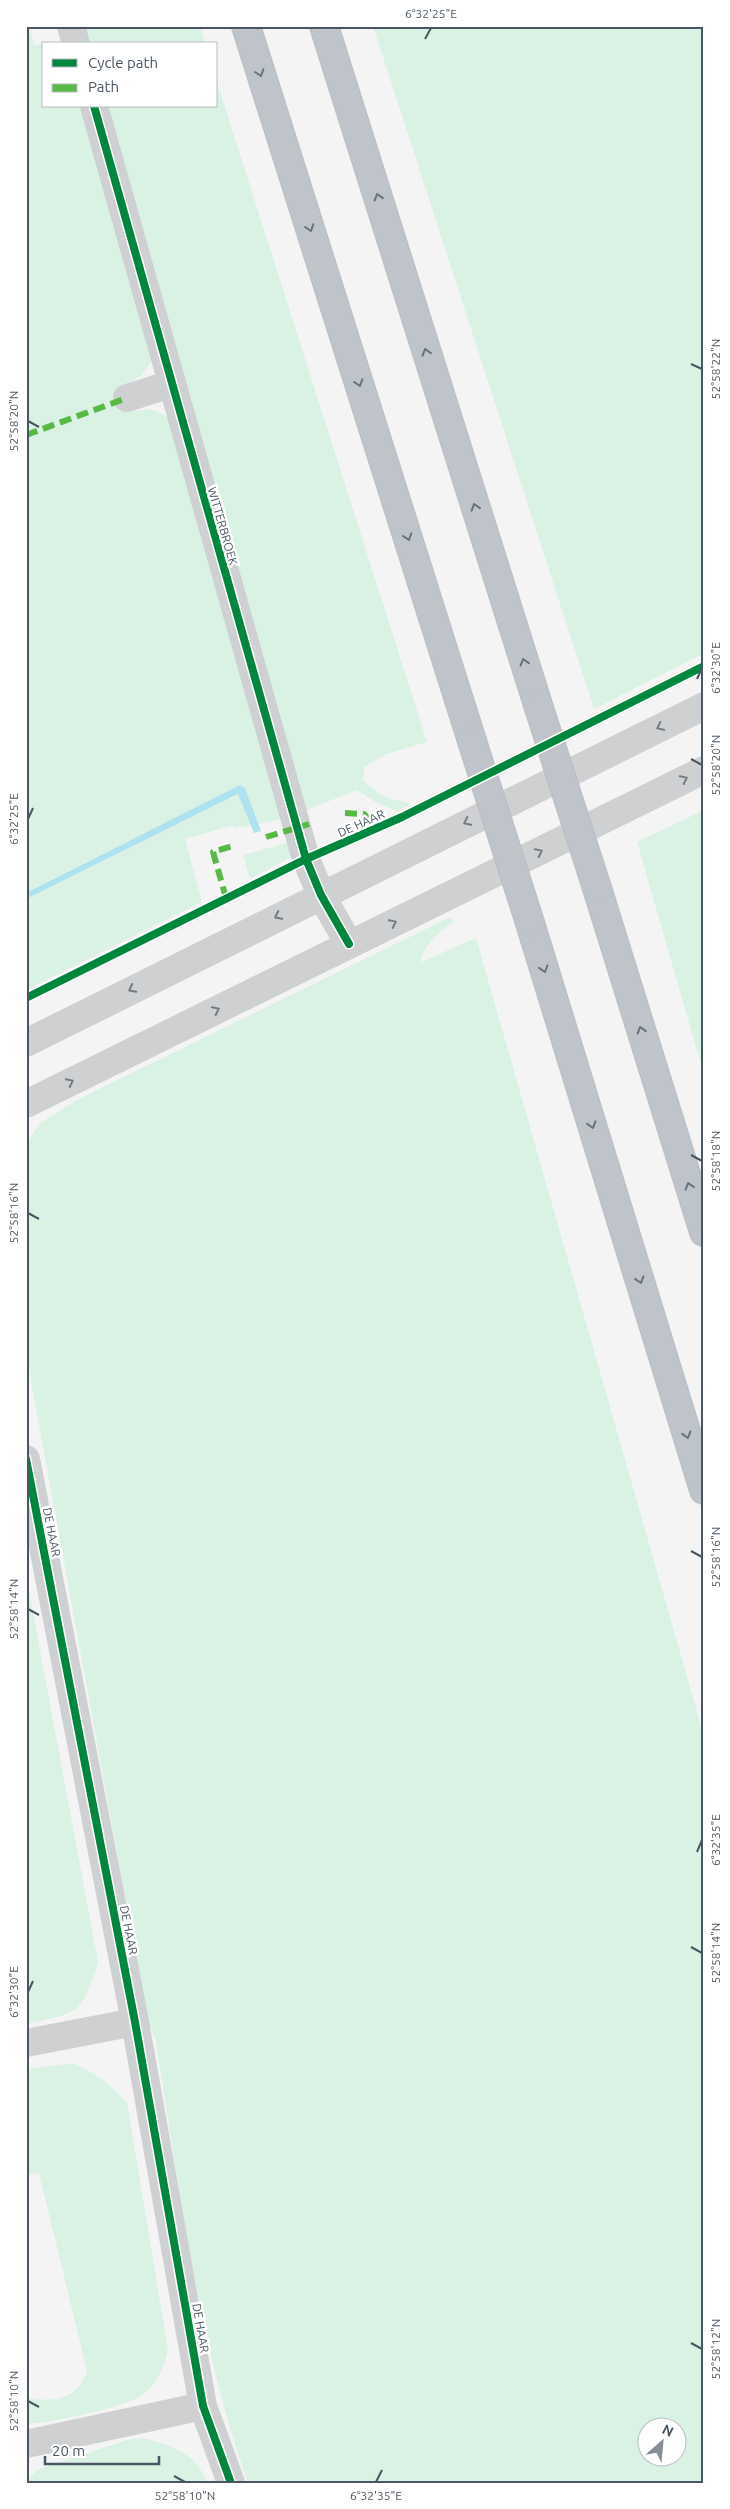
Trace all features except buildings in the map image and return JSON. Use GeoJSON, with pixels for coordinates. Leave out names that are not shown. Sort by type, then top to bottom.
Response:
{"type":"FeatureCollection","features":[{"type":"Feature","properties":{"kind":"highway"},"geometry":{"type":"LineString","coordinates":[[246,26],[530,923],[704,1490]]}},
{"type":"Feature","properties":{"kind":"highway"},"geometry":{"type":"LineString","coordinates":[[324,26],[704,1232]]}},
{"type":"Feature","properties":{"kind":"street"},"geometry":{"type":"LineString","coordinates":[[71,26],[75,42]]}},
{"type":"Feature","properties":{"kind":"street","name":"WITTERBROEK"},"geometry":{"type":"LineString","coordinates":[[95,108],[306,859],[321,894],[349,944]]}},
{"type":"Feature","properties":{"kind":"street"},"geometry":{"type":"LineString","coordinates":[[127,398],[171,384]]}},
{"type":"Feature","properties":{"kind":"street"},"geometry":{"type":"LineString","coordinates":[[26,1042],[321,894],[704,706]]}},
{"type":"Feature","properties":{"kind":"street"},"geometry":{"type":"LineString","coordinates":[[26,1104],[704,770]]}},
{"type":"Feature","properties":{"kind":"street","name":"DE HAAR"},"geometry":{"type":"LineString","coordinates":[[26,1459],[135,2022],[203,2406],[231,2483]]}},
{"type":"Feature","properties":{"kind":"street"},"geometry":{"type":"LineString","coordinates":[[26,2044],[135,2022]]}},
{"type":"Feature","properties":{"kind":"street"},"geometry":{"type":"LineString","coordinates":[[26,2444],[203,2406]]}},
{"type":"Feature","properties":{"kind":"green space"},"geometry":{"type":"Polygon","coordinates":[[[26,26],[29,26],[34,45],[42,44],[42,108],[83,108],[153,359],[141,376],[128,383],[136,411],[151,409],[169,417],[282,819],[257,824],[245,788],[240,785],[26,893],[26,26]]]}},
{"type":"Feature","properties":{"kind":"green space"},"geometry":{"type":"Polygon","coordinates":[[[84,26],[200,26],[204,42],[88,42],[84,26]]]}},
{"type":"Feature","properties":{"kind":"green space"},"geometry":{"type":"Polygon","coordinates":[[[373,26],[704,26],[704,653],[594,709],[373,26]]]}},
{"type":"Feature","properties":{"kind":"green space"},"geometry":{"type":"Polygon","coordinates":[[[218,85],[427,742],[386,754],[364,767],[363,781],[385,797],[411,804],[397,811],[377,803],[357,790],[304,811],[107,108],[218,108],[218,85]]]}},
{"type":"Feature","properties":{"kind":"green space"},"geometry":{"type":"Polygon","coordinates":[[[239,794],[251,825],[234,828],[233,825],[185,839],[202,902],[26,990],[26,899],[239,794]]]}},
{"type":"Feature","properties":{"kind":"green space"},"geometry":{"type":"Polygon","coordinates":[[[704,810],[704,1075],[637,842],[704,810]]]}},
{"type":"Feature","properties":{"kind":"green space"},"geometry":{"type":"Polygon","coordinates":[[[290,842],[291,857],[250,879],[243,855],[290,842]]]}},
{"type":"Feature","properties":{"kind":"green space"},"geometry":{"type":"Polygon","coordinates":[[[450,917],[453,922],[428,945],[421,962],[476,938],[704,1736],[704,2483],[248,2483],[230,2429],[203,2319],[182,2207],[155,2038],[148,2022],[26,1354],[26,1144],[41,1123],[73,1102],[450,917]]]}},
{"type":"Feature","properties":{"kind":"green space"},"geometry":{"type":"Polygon","coordinates":[[[26,1575],[98,1962],[87,1992],[82,2002],[76,2008],[57,2017],[26,2024],[26,1575]]]}},
{"type":"Feature","properties":{"kind":"green space"},"geometry":{"type":"Polygon","coordinates":[[[73,2063],[102,2080],[127,2103],[168,2350],[158,2377],[149,2389],[138,2398],[83,2415],[26,2423],[26,2398],[46,2400],[71,2394],[82,2381],[87,2371],[39,2173],[26,2175],[26,2069],[73,2063]]]}},
{"type":"Feature","properties":{"kind":"green space"},"geometry":{"type":"Polygon","coordinates":[[[144,2438],[182,2452],[197,2464],[207,2483],[26,2483],[26,2480],[39,2469],[127,2440],[144,2438]]]}},
{"type":"Feature","properties":{"kind":"water"},"geometry":{"type":"Polygon","coordinates":[[[240,785],[245,788],[261,831],[254,833],[238,794],[26,899],[26,893],[240,785]]]}},
{"type":"Feature","properties":{"kind":"marked path"},"geometry":{"type":"LineString","coordinates":[[26,435],[127,398]]}},
{"type":"Feature","properties":{"kind":"marked path"},"geometry":{"type":"LineString","coordinates":[[345,813],[364,814],[377,829]]}},
{"type":"Feature","properties":{"kind":"marked path"},"geometry":{"type":"LineString","coordinates":[[266,837],[309,824]]}},
{"type":"Feature","properties":{"kind":"marked path"},"geometry":{"type":"LineString","coordinates":[[226,898],[213,852],[236,845]]}},
{"type":"Feature","properties":{"kind":"cycle path"},"geometry":{"type":"LineString","coordinates":[[95,108],[306,859],[321,895],[349,944]]}},
{"type":"Feature","properties":{"kind":"cycle path"},"geometry":{"type":"LineString","coordinates":[[26,998],[306,859],[402,817],[704,666]]}},
{"type":"Feature","properties":{"kind":"cycle path"},"geometry":{"type":"LineString","coordinates":[[26,1459],[135,2022],[203,2406],[231,2483]]}}]}
